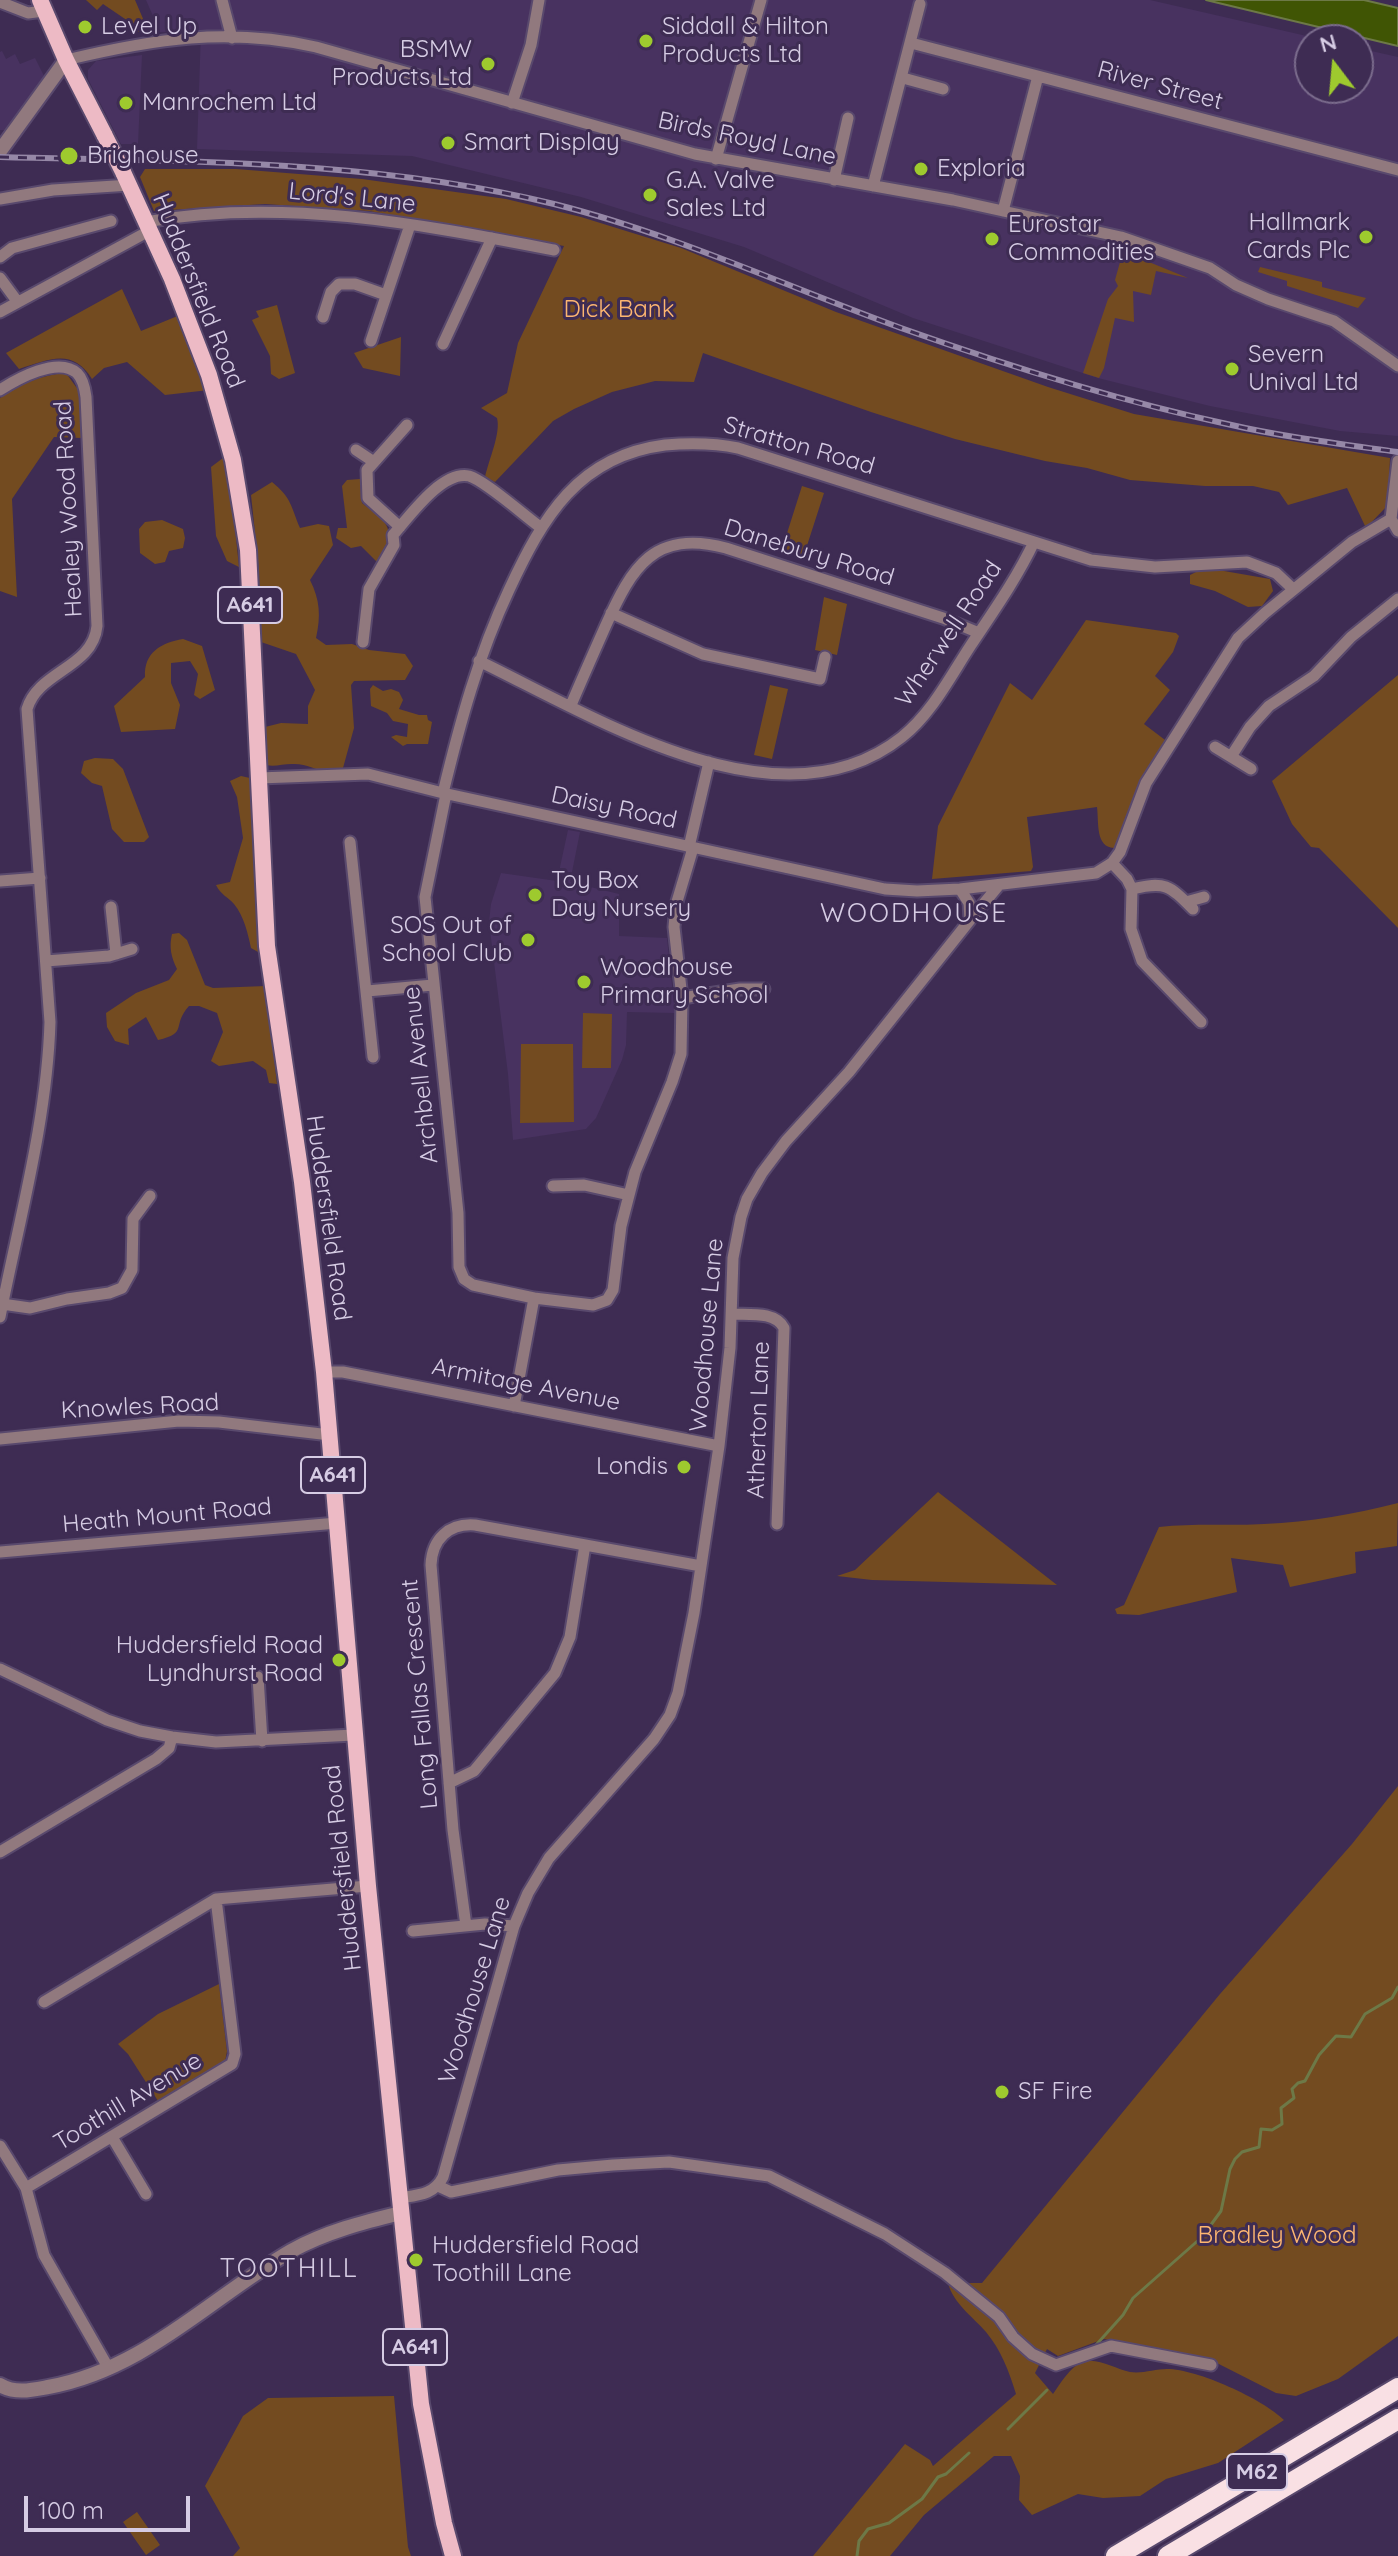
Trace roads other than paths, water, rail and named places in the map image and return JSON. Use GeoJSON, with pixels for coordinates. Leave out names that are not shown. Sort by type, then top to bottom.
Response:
{"type":"FeatureCollection","features":[{"type":"Feature","properties":{"kind":"highway","name":"M62"},"geometry":{"type":"LineString","coordinates":[[1116,2556],[1398,2388]]}},
{"type":"Feature","properties":{"kind":"highway","name":"M62"},"geometry":{"type":"LineString","coordinates":[[1168,2556],[1398,2419]]}},
{"type":"Feature","properties":{"kind":"main road","name":"Huddersfield Road"},"geometry":{"type":"LineString","coordinates":[[42,6],[126,179],[187,315],[222,417],[233,460],[248,550],[267,946],[286,1091],[302,1182],[324,1372],[368,1886],[421,2404],[453,2556]]}},
{"type":"Feature","properties":{"kind":"main road","name":"Huddersfield Road"},"geometry":{"type":"LineString","coordinates":[[435,2479],[463,2556]]}},
{"type":"Feature","properties":{"kind":"street"},"geometry":{"type":"LineString","coordinates":[[222,0],[232,38]]}},
{"type":"Feature","properties":{"kind":"street"},"geometry":{"type":"LineString","coordinates":[[512,103],[531,45],[539,0]]}},
{"type":"Feature","properties":{"kind":"street"},"geometry":{"type":"LineString","coordinates":[[716,159],[761,0]]}},
{"type":"Feature","properties":{"kind":"street"},"geometry":{"type":"LineString","coordinates":[[0,2],[28,13],[42,6]]}},
{"type":"Feature","properties":{"kind":"street"},"geometry":{"type":"LineString","coordinates":[[873,186],[920,4]]}},
{"type":"Feature","properties":{"kind":"street","name":"Birds Royd Lane"},"geometry":{"type":"LineString","coordinates":[[66,60],[159,40],[232,38],[305,44],[716,159],[1003,211],[1121,237],[1210,268],[1254,294],[1334,321],[1398,366]]}},
{"type":"Feature","properties":{"kind":"street","name":"River Street"},"geometry":{"type":"LineString","coordinates":[[911,43],[1398,170]]}},
{"type":"Feature","properties":{"kind":"street"},"geometry":{"type":"LineString","coordinates":[[0,151],[66,60]]}},
{"type":"Feature","properties":{"kind":"street"},"geometry":{"type":"LineString","coordinates":[[1003,211],[1038,76]]}},
{"type":"Feature","properties":{"kind":"street"},"geometry":{"type":"LineString","coordinates":[[903,78],[943,89]]}},
{"type":"Feature","properties":{"kind":"street"},"geometry":{"type":"LineString","coordinates":[[834,180],[848,118]]}},
{"type":"Feature","properties":{"kind":"street"},"geometry":{"type":"LineString","coordinates":[[0,199],[126,179]]}},
{"type":"Feature","properties":{"kind":"street","name":"Lord's Lane"},"geometry":{"type":"LineString","coordinates":[[147,226],[206,214],[269,212],[336,215],[554,250]]}},
{"type":"Feature","properties":{"kind":"street"},"geometry":{"type":"LineString","coordinates":[[0,257],[12,248],[111,221]]}},
{"type":"Feature","properties":{"kind":"street"},"geometry":{"type":"LineString","coordinates":[[371,341],[410,225]]}},
{"type":"Feature","properties":{"kind":"street"},"geometry":{"type":"LineString","coordinates":[[0,312],[147,226]]}},
{"type":"Feature","properties":{"kind":"street"},"geometry":{"type":"LineString","coordinates":[[443,344],[492,238]]}},
{"type":"Feature","properties":{"kind":"street"},"geometry":{"type":"LineString","coordinates":[[0,278],[17,301]]}},
{"type":"Feature","properties":{"kind":"street"},"geometry":{"type":"LineString","coordinates":[[323,317],[331,292],[339,284],[355,284],[386,295]]}},
{"type":"Feature","properties":{"kind":"street","name":"Healey Wood Road"},"geometry":{"type":"LineString","coordinates":[[0,390],[38,371],[64,368],[77,373],[86,397],[97,631],[88,651],[42,686],[31,697],[27,709],[50,1022],[45,1086],[1,1310]]}},
{"type":"Feature","properties":{"kind":"street"},"geometry":{"type":"LineString","coordinates":[[400,527],[368,498],[367,470],[407,425]]}},
{"type":"Feature","properties":{"kind":"street","name":"Stratton Road"},"geometry":{"type":"LineString","coordinates":[[444,794],[466,699],[479,661],[494,622],[540,527],[574,486],[601,465],[641,449],[697,443],[738,448],[1091,560],[1155,567],[1247,562],[1276,573],[1293,589]]}},
{"type":"Feature","properties":{"kind":"street"},"geometry":{"type":"LineString","coordinates":[[356,450],[374,462]]}},
{"type":"Feature","properties":{"kind":"street"},"geometry":{"type":"LineString","coordinates":[[1398,461],[1391,519],[1398,531]]}},
{"type":"Feature","properties":{"kind":"street"},"geometry":{"type":"LineString","coordinates":[[363,642],[369,589],[394,545],[393,535],[439,485],[450,478],[473,478],[540,527]]}},
{"type":"Feature","properties":{"kind":"street"},"geometry":{"type":"LineString","coordinates":[[970,920],[969,903],[960,889],[1087,875],[1101,871],[1112,863],[1122,848],[1146,783],[1227,652],[1251,625],[1293,589],[1352,542],[1391,519]]}},
{"type":"Feature","properties":{"kind":"street","name":"Wherwell Road"},"geometry":{"type":"LineString","coordinates":[[479,661],[650,744],[709,762],[774,775],[805,776],[836,770],[870,758],[901,738],[925,715],[1034,542]]}},
{"type":"Feature","properties":{"kind":"street","name":"Danebury Road"},"geometry":{"type":"LineString","coordinates":[[571,705],[625,583],[649,558],[675,545],[703,543],[943,618],[979,633]]}},
{"type":"Feature","properties":{"kind":"street"},"geometry":{"type":"LineString","coordinates":[[1232,755],[1250,727],[1269,706],[1314,676],[1351,637],[1398,599]]}},
{"type":"Feature","properties":{"kind":"street"},"geometry":{"type":"LineString","coordinates":[[611,613],[703,654],[774,670],[820,679],[825,657]]}},
{"type":"Feature","properties":{"kind":"street"},"geometry":{"type":"LineString","coordinates":[[1215,747],[1251,769]]}},
{"type":"Feature","properties":{"kind":"street"},"geometry":{"type":"LineString","coordinates":[[553,1186],[584,1185],[629,1195],[647,1137],[677,1069],[683,1039],[682,998],[674,939],[675,915],[709,762]]}},
{"type":"Feature","properties":{"kind":"street","name":"Daisy Road"},"geometry":{"type":"LineString","coordinates":[[259,778],[368,774],[444,794],[869,886],[917,891],[960,889]]}},
{"type":"Feature","properties":{"kind":"street","name":"Archbell Avenue"},"geometry":{"type":"LineString","coordinates":[[444,794],[425,889],[458,1213],[460,1273],[466,1281],[481,1288],[587,1306],[602,1303],[609,1299],[614,1287],[618,1243],[629,1195]]}},
{"type":"Feature","properties":{"kind":"street"},"geometry":{"type":"LineString","coordinates":[[350,842],[373,1057]]}},
{"type":"Feature","properties":{"kind":"street"},"geometry":{"type":"LineString","coordinates":[[1112,863],[1132,889],[1131,923],[1138,954],[1146,967],[1201,1022]]}},
{"type":"Feature","properties":{"kind":"street"},"geometry":{"type":"LineString","coordinates":[[0,881],[40,878]]}},
{"type":"Feature","properties":{"kind":"street","name":"Woodhouse Lane"},"geometry":{"type":"LineString","coordinates":[[438,2186],[514,1926],[528,1893],[549,1858],[654,1739],[670,1715],[681,1680],[719,1446],[732,1314],[734,1247],[741,1217],[757,1181],[786,1141],[849,1072],[999,885]]}},
{"type":"Feature","properties":{"kind":"street"},"geometry":{"type":"LineString","coordinates":[[1132,889],[1166,885],[1190,906],[1204,897]]}},
{"type":"Feature","properties":{"kind":"street"},"geometry":{"type":"LineString","coordinates":[[111,907],[116,954]]}},
{"type":"Feature","properties":{"kind":"street"},"geometry":{"type":"LineString","coordinates":[[46,961],[116,954],[132,949]]}},
{"type":"Feature","properties":{"kind":"street"},"geometry":{"type":"LineString","coordinates":[[367,991],[433,985]]}},
{"type":"Feature","properties":{"kind":"street"},"geometry":{"type":"LineString","coordinates":[[682,998],[740,989],[764,989]]}},
{"type":"Feature","properties":{"kind":"street"},"geometry":{"type":"LineString","coordinates":[[1,1310],[30,1308],[116,1291],[130,1278],[133,1219],[150,1196]]}},
{"type":"Feature","properties":{"kind":"street"},"geometry":{"type":"LineString","coordinates":[[514,1406],[534,1298]]}},
{"type":"Feature","properties":{"kind":"street","name":"Atherton Lane"},"geometry":{"type":"LineString","coordinates":[[732,1314],[772,1317],[784,1328],[777,1524]]}},
{"type":"Feature","properties":{"kind":"street","name":"Armitage Avenue"},"geometry":{"type":"LineString","coordinates":[[324,1372],[343,1372],[719,1446]]}},
{"type":"Feature","properties":{"kind":"street","name":"Knowles Road"},"geometry":{"type":"LineString","coordinates":[[0,1439],[179,1421],[219,1422],[330,1435]]}},
{"type":"Feature","properties":{"kind":"street","name":"Heath Mount Road"},"geometry":{"type":"LineString","coordinates":[[0,1552],[337,1523]]}},
{"type":"Feature","properties":{"kind":"street","name":"Long Fallas Crescent"},"geometry":{"type":"LineString","coordinates":[[466,1926],[449,1783],[431,1565],[437,1540],[449,1529],[467,1524],[701,1566]]}},
{"type":"Feature","properties":{"kind":"street"},"geometry":{"type":"LineString","coordinates":[[449,1783],[467,1776],[480,1764],[555,1673],[570,1637],[585,1545]]}},
{"type":"Feature","properties":{"kind":"street"},"geometry":{"type":"LineString","coordinates":[[0,1669],[93,1715],[140,1731],[172,1737],[216,1742],[354,1735]]}},
{"type":"Feature","properties":{"kind":"street"},"geometry":{"type":"LineString","coordinates":[[258,1677],[262,1741]]}},
{"type":"Feature","properties":{"kind":"street"},"geometry":{"type":"LineString","coordinates":[[0,1852],[156,1759],[169,1748],[172,1737]]}},
{"type":"Feature","properties":{"kind":"street"},"geometry":{"type":"LineString","coordinates":[[44,2002],[216,1899],[368,1886]]}},
{"type":"Feature","properties":{"kind":"street","name":"Toothill Avenue"},"geometry":{"type":"LineString","coordinates":[[26,2188],[229,2068],[235,2054],[216,1899]]}},
{"type":"Feature","properties":{"kind":"street"},"geometry":{"type":"LineString","coordinates":[[413,1931],[491,1923],[514,1926]]}},
{"type":"Feature","properties":{"kind":"street"},"geometry":{"type":"LineString","coordinates":[[112,2137],[146,2194]]}},
{"type":"Feature","properties":{"kind":"street"},"geometry":{"type":"LineString","coordinates":[[0,2146],[26,2188],[42,2250],[109,2369]]}},
{"type":"Feature","properties":{"kind":"street"},"geometry":{"type":"LineString","coordinates":[[3,2387],[26,2391],[109,2369],[154,2345],[295,2249],[400,2206],[438,2186],[451,2192],[558,2170],[669,2162],[769,2176],[885,2234],[933,2265],[999,2317],[1013,2337],[1032,2354],[1047,2362],[1056,2365],[1075,2361],[1111,2346],[1211,2365]]}},
{"type":"Feature","properties":{"kind":"waterway"},"geometry":{"type":"LineString","coordinates":[[1096,2345],[1123,2315],[1133,2298],[1202,2237],[1221,2211],[1235,2159],[1242,2152],[1259,2147],[1261,2129],[1272,2130],[1282,2124],[1281,2108],[1294,2098],[1292,2089],[1305,2081],[1319,2055],[1336,2036],[1351,2037],[1365,2014],[1392,1998],[1398,1987]]}},
{"type":"Feature","properties":{"kind":"waterway"},"geometry":{"type":"LineString","coordinates":[[1008,2429],[1047,2390]]}},
{"type":"Feature","properties":{"kind":"waterway"},"geometry":{"type":"LineString","coordinates":[[857,2556],[859,2541],[868,2529],[889,2523],[922,2499],[938,2477],[946,2474],[969,2453]]}},
{"type":"Feature","properties":{"kind":"railway"},"geometry":{"type":"LineString","coordinates":[[0,157],[278,166],[417,178],[486,189],[554,204],[643,230],[901,328],[1103,393],[1248,429],[1398,452]]}},
{"type":"Feature","properties":{"kind":"place","name":"Level Up"},"geometry":{"type":"Point","coordinates":[85,27]}},
{"type":"Feature","properties":{"kind":"place","name":"Siddall & Hilton Products Ltd"},"geometry":{"type":"Point","coordinates":[646,41]}},
{"type":"Feature","properties":{"kind":"place","name":"BSMW Products Ltd"},"geometry":{"type":"Point","coordinates":[488,64]}},
{"type":"Feature","properties":{"kind":"place","name":"Manrochem Ltd"},"geometry":{"type":"Point","coordinates":[126,103]}},
{"type":"Feature","properties":{"kind":"place","name":"Smart Display"},"geometry":{"type":"Point","coordinates":[448,143]}},
{"type":"Feature","properties":{"kind":"place","name":"Brighouse"},"geometry":{"type":"Point","coordinates":[69,156]}},
{"type":"Feature","properties":{"kind":"place","name":"Exploria"},"geometry":{"type":"Point","coordinates":[921,169]}},
{"type":"Feature","properties":{"kind":"place","name":"G.A. Valve Sales Ltd"},"geometry":{"type":"Point","coordinates":[650,195]}},
{"type":"Feature","properties":{"kind":"place","name":"Hallmark Cards Plc"},"geometry":{"type":"Point","coordinates":[1366,237]}},
{"type":"Feature","properties":{"kind":"place","name":"Eurostar Commodities"},"geometry":{"type":"Point","coordinates":[992,239]}},
{"type":"Feature","properties":{"kind":"place","name":"Severn Unival Ltd"},"geometry":{"type":"Point","coordinates":[1232,369]}},
{"type":"Feature","properties":{"kind":"place","name":"Toy Box Day Nursery"},"geometry":{"type":"Point","coordinates":[535,895]}},
{"type":"Feature","properties":{"kind":"place","name":"SOS Out of School Club"},"geometry":{"type":"Point","coordinates":[528,940]}},
{"type":"Feature","properties":{"kind":"place","name":"Woodhouse Primary School"},"geometry":{"type":"Point","coordinates":[584,982]}},
{"type":"Feature","properties":{"kind":"place","name":"Londis"},"geometry":{"type":"Point","coordinates":[684,1467]}},
{"type":"Feature","properties":{"kind":"place","name":"Huddersfield Road Lyndhurst Road"},"geometry":{"type":"Point","coordinates":[339,1660]}},
{"type":"Feature","properties":{"kind":"place","name":"SF Fire"},"geometry":{"type":"Point","coordinates":[1002,2092]}},
{"type":"Feature","properties":{"kind":"place","name":"Huddersfield Road Toothill Lane"},"geometry":{"type":"Point","coordinates":[416,2260]}},
{"type":"Feature","properties":{"kind":"district","name":"WOODHOUSE"},"geometry":{"type":"Point","coordinates":[914,914]}},
{"type":"Feature","properties":{"kind":"district","name":"TOOTHILL"},"geometry":{"type":"Point","coordinates":[289,2269]}},
{"type":"Feature","properties":{"kind":"park label","name":"Dick Bank"},"geometry":{"type":"Point","coordinates":[619,310]}},
{"type":"Feature","properties":{"kind":"park label","name":"Bradley Wood"},"geometry":{"type":"Point","coordinates":[1277,2236]}}]}
